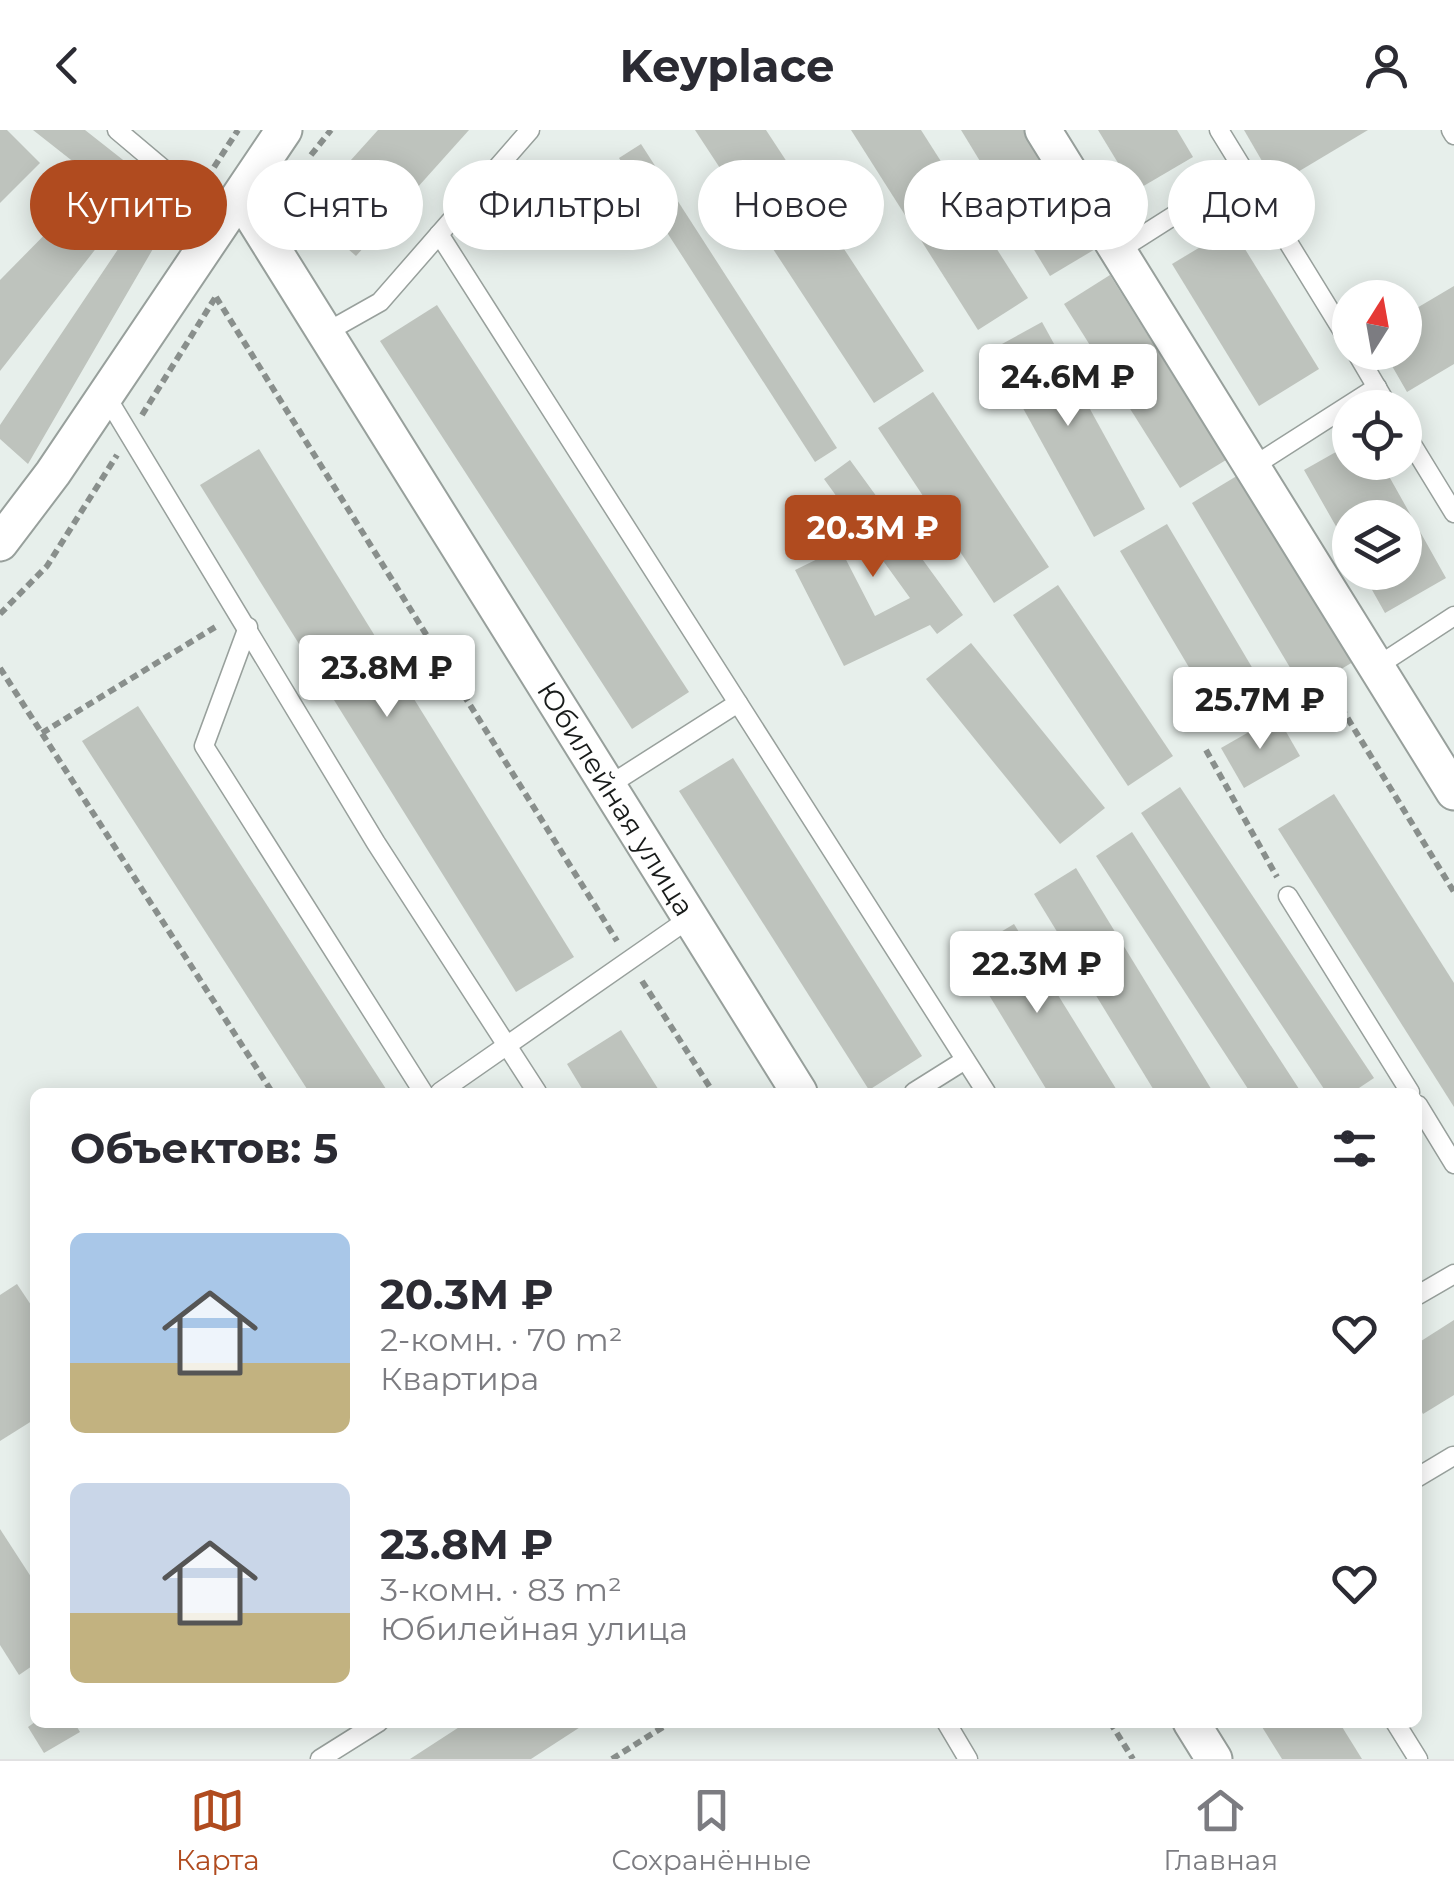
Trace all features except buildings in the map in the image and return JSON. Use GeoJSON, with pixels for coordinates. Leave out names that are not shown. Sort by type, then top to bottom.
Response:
{"type":"FeatureCollection","features":[{"type":"Feature","properties":{"kind":"street"},"geometry":{"type":"LineString","coordinates":[[0,542],[106,396],[284,130]]}},
{"type":"Feature","properties":{"kind":"street"},"geometry":{"type":"LineString","coordinates":[[1043,130],[1454,792]]}},
{"type":"Feature","properties":{"kind":"street","name":"Юбилейная улица"},"geometry":{"type":"LineString","coordinates":[[233,210],[326,334],[796,1088]]}},
{"type":"Feature","properties":{"kind":"street"},"geometry":{"type":"LineString","coordinates":[[1195,1728],[1214,1759]]}},
{"type":"Feature","properties":{"kind":"lane"},"geometry":{"type":"LineString","coordinates":[[116,130],[233,210]]}},
{"type":"Feature","properties":{"kind":"lane"},"geometry":{"type":"LineString","coordinates":[[326,334],[380,302],[530,130]]}},
{"type":"Feature","properties":{"kind":"lane"},"geometry":{"type":"LineString","coordinates":[[1219,130],[1237,160]]}},
{"type":"Feature","properties":{"kind":"lane"},"geometry":{"type":"LineString","coordinates":[[1118,251],[1168,219]]}},
{"type":"Feature","properties":{"kind":"lane"},"geometry":{"type":"LineString","coordinates":[[439,234],[983,1088]]}},
{"type":"Feature","properties":{"kind":"lane"},"geometry":{"type":"LineString","coordinates":[[1293,250],[1332,314]]}},
{"type":"Feature","properties":{"kind":"lane"},"geometry":{"type":"LineString","coordinates":[[1366,370],[1378,390]]}},
{"type":"Feature","properties":{"kind":"lane"},"geometry":{"type":"LineString","coordinates":[[1252,466],[1376,387]]}},
{"type":"Feature","properties":{"kind":"lane"},"geometry":{"type":"LineString","coordinates":[[106,396],[376,843],[534,1088]]}},
{"type":"Feature","properties":{"kind":"lane"},"geometry":{"type":"LineString","coordinates":[[1422,461],[1454,513]]}},
{"type":"Feature","properties":{"kind":"lane"},"geometry":{"type":"LineString","coordinates":[[1376,667],[1454,616]]}},
{"type":"Feature","properties":{"kind":"lane"},"geometry":{"type":"LineString","coordinates":[[244,620],[204,746],[419,1088]]}},
{"type":"Feature","properties":{"kind":"lane"},"geometry":{"type":"LineString","coordinates":[[608,786],[738,704]]}},
{"type":"Feature","properties":{"kind":"lane"},"geometry":{"type":"LineString","coordinates":[[1288,896],[1408,1088]]}},
{"type":"Feature","properties":{"kind":"lane"},"geometry":{"type":"LineString","coordinates":[[446,1088],[690,918]]}},
{"type":"Feature","properties":{"kind":"lane"},"geometry":{"type":"LineString","coordinates":[[920,1088],[965,1060]]}},
{"type":"Feature","properties":{"kind":"lane"},"geometry":{"type":"LineString","coordinates":[[1422,1112],[1454,1164]]}},
{"type":"Feature","properties":{"kind":"lane"},"geometry":{"type":"LineString","coordinates":[[1422,1294],[1454,1274]]}},
{"type":"Feature","properties":{"kind":"lane"},"geometry":{"type":"LineString","coordinates":[[1422,1475],[1453,1456]]}},
{"type":"Feature","properties":{"kind":"lane"},"geometry":{"type":"LineString","coordinates":[[320,1759],[369,1728]]}},
{"type":"Feature","properties":{"kind":"lane"},"geometry":{"type":"LineString","coordinates":[[950,1728],[968,1759]]}},
{"type":"Feature","properties":{"kind":"lane"},"geometry":{"type":"LineString","coordinates":[[1399,1728],[1418,1759]]}},
{"type":"Feature","properties":{"kind":"path"},"geometry":{"type":"LineString","coordinates":[[308,158],[331,130]]}},
{"type":"Feature","properties":{"kind":"path"},"geometry":{"type":"LineString","coordinates":[[0,614],[48,566],[223,286]]}},
{"type":"Feature","properties":{"kind":"path"},"geometry":{"type":"LineString","coordinates":[[216,296],[710,1088]]}},
{"type":"Feature","properties":{"kind":"path"},"geometry":{"type":"LineString","coordinates":[[42,732],[244,620]]}},
{"type":"Feature","properties":{"kind":"path"},"geometry":{"type":"LineString","coordinates":[[0,668],[269,1088]]}},
{"type":"Feature","properties":{"kind":"path"},"geometry":{"type":"LineString","coordinates":[[1334,696],[1454,892]]}},
{"type":"Feature","properties":{"kind":"path"},"geometry":{"type":"LineString","coordinates":[[1206,750],[1288,896]]}},
{"type":"Feature","properties":{"kind":"path"},"geometry":{"type":"LineString","coordinates":[[612,1759],[661,1728]]}},
{"type":"Feature","properties":{"kind":"path"},"geometry":{"type":"LineString","coordinates":[[1114,1728],[1133,1759]]}}]}
